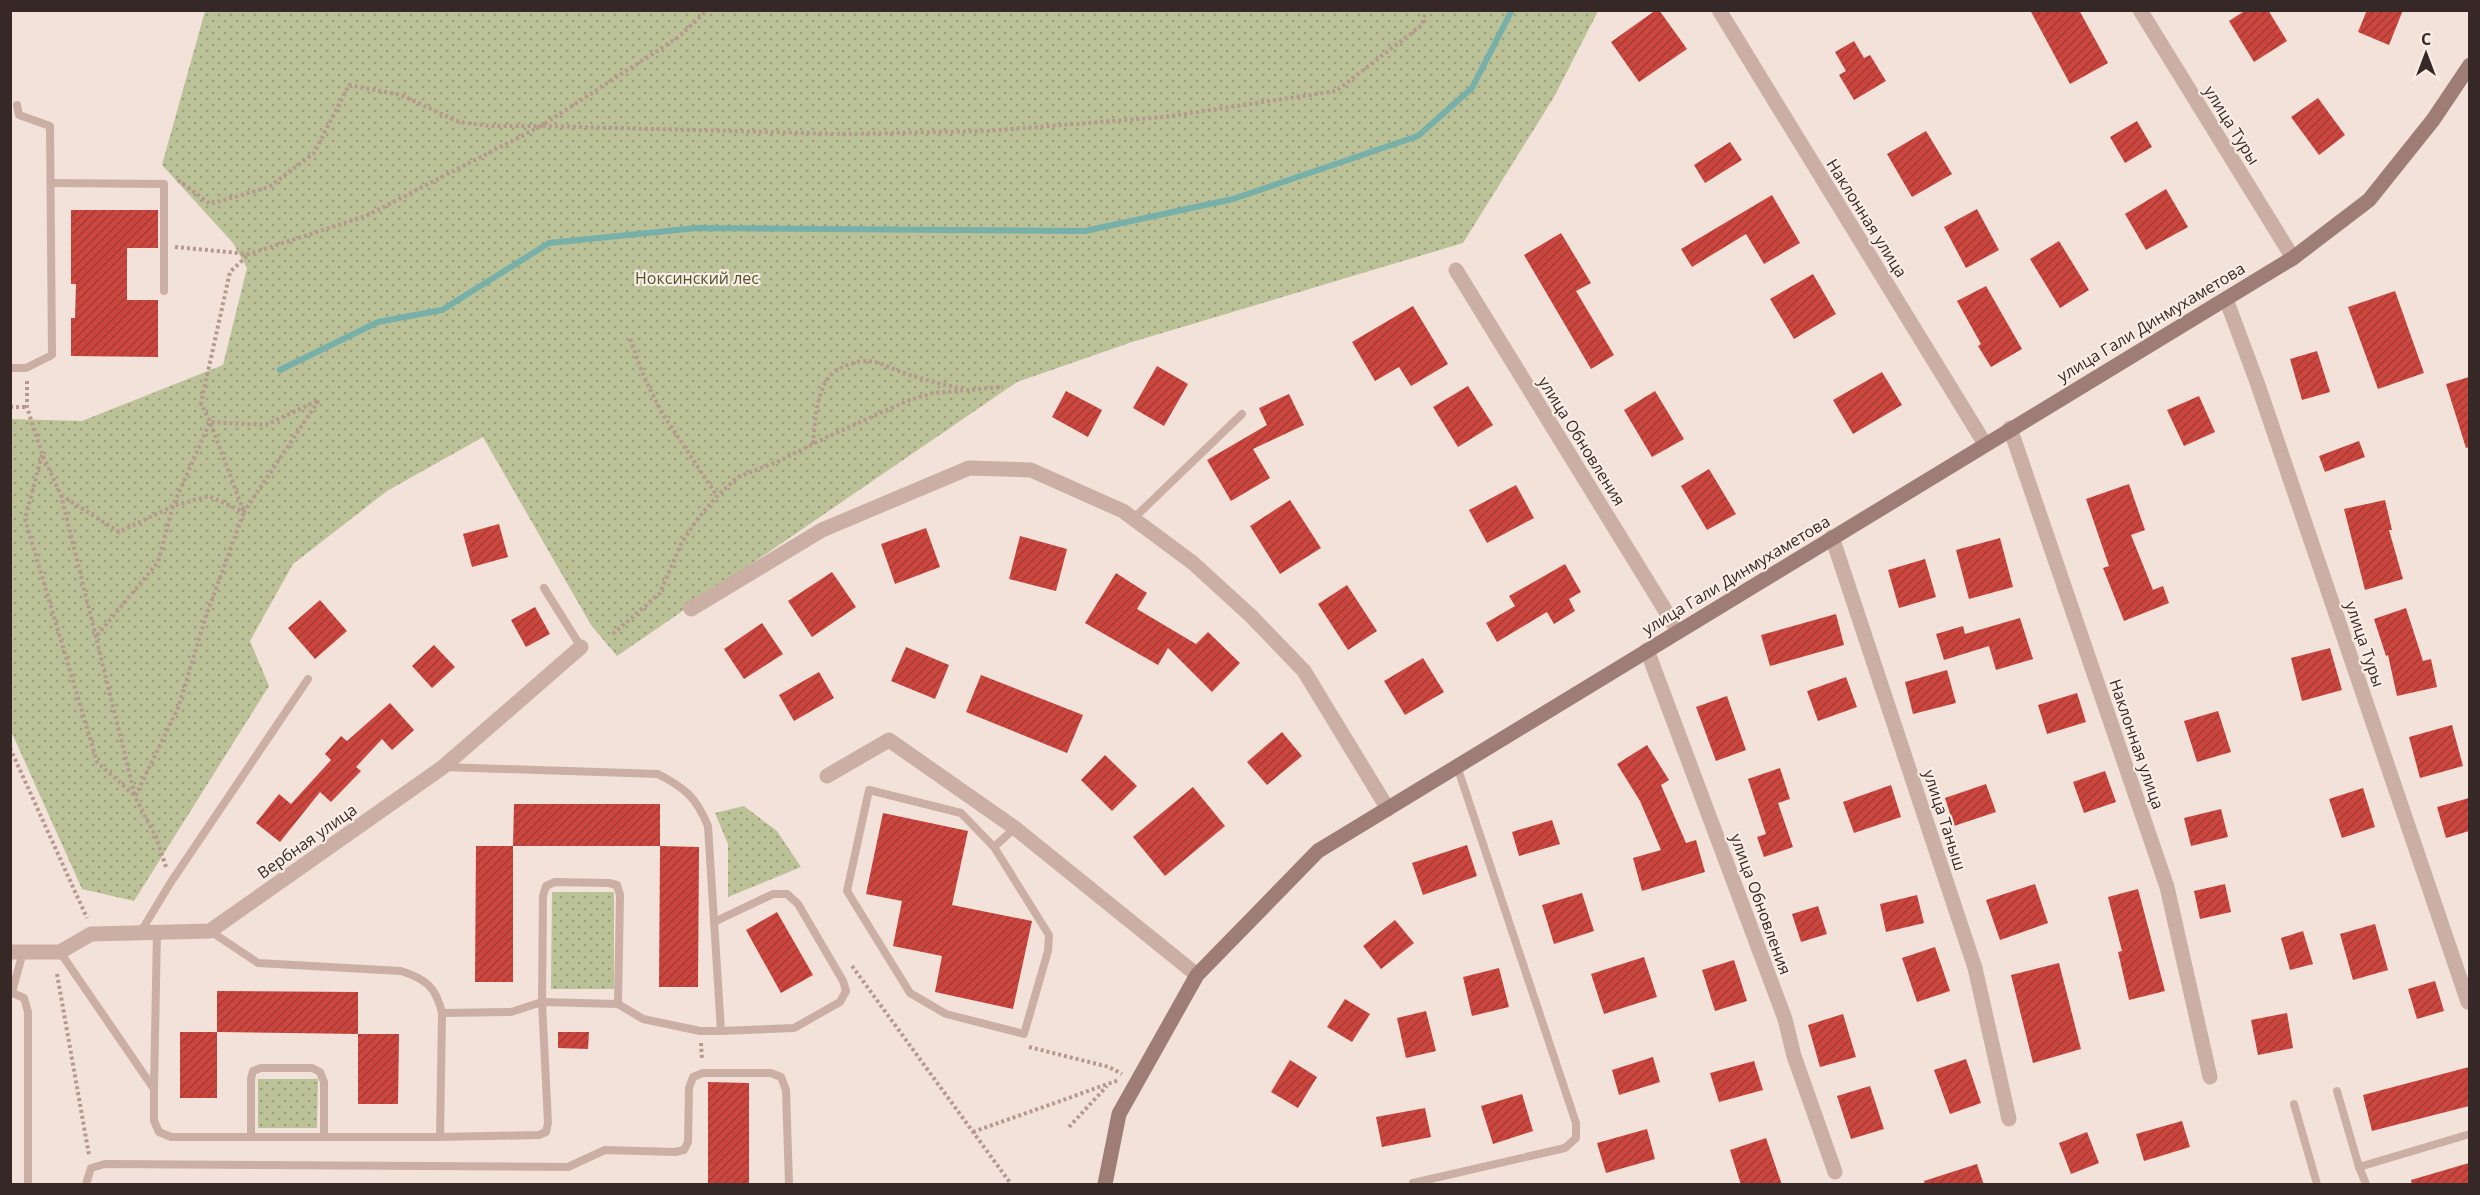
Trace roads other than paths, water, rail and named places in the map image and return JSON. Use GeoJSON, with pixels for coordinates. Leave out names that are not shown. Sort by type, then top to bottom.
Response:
{"type":"FeatureCollection","features":[{"type":"Feature","properties":{"kind":"street","name":"Наклонная улица"},"geometry":{"type":"LineString","coordinates":[[1719,10],[1985,444]]}},
{"type":"Feature","properties":{"kind":"street","name":"улица Туры"},"geometry":{"type":"LineString","coordinates":[[2140,10],[2293,258]]}},
{"type":"Feature","properties":{"kind":"street","name":"улица Гали Динмухаметова"},"geometry":{"type":"LineString","coordinates":[[1105,1185],[1119,1114],[1197,975],[1318,851],[2010,428],[2293,258],[2369,200],[2433,120],[2469,65]]}},
{"type":"Feature","properties":{"kind":"street","name":"улица Обновления"},"geometry":{"type":"LineString","coordinates":[[1456,270],[1678,631]]}},
{"type":"Feature","properties":{"kind":"street","name":"улица Туры"},"geometry":{"type":"LineString","coordinates":[[2226,299],[2468,1002]]}},
{"type":"Feature","properties":{"kind":"street","name":"Наклонная улица"},"geometry":{"type":"LineString","coordinates":[[2010,428],[2167,887],[2210,1077]]}},
{"type":"Feature","properties":{"kind":"street"},"geometry":{"type":"LineString","coordinates":[[692,609],[822,530],[969,468],[1031,470],[1122,511],[1193,563],[1251,616],[1304,671],[1388,809]]}},
{"type":"Feature","properties":{"kind":"street","name":"улица Таныш"},"geometry":{"type":"LineString","coordinates":[[1832,537],[1975,968],[2009,1119]]}},
{"type":"Feature","properties":{"kind":"street","name":"Вербная улица"},"geometry":{"type":"LineString","coordinates":[[210,931],[443,767],[581,647]]}},
{"type":"Feature","properties":{"kind":"street","name":"улица Обновления"},"geometry":{"type":"LineString","coordinates":[[1647,650],[1785,1019],[1794,1056],[1835,1172]]}},
{"type":"Feature","properties":{"kind":"street"},"geometry":{"type":"LineString","coordinates":[[827,776],[889,740],[1015,828],[1197,975]]}},
{"type":"Feature","properties":{"kind":"street"},"geometry":{"type":"LineString","coordinates":[[17,952],[56,952],[91,934],[210,931]]}},
{"type":"Feature","properties":{"kind":"lane"},"geometry":{"type":"LineString","coordinates":[[10,368],[26,368],[52,355],[50,126],[19,115],[17,105]]}},
{"type":"Feature","properties":{"kind":"lane"},"geometry":{"type":"LineString","coordinates":[[52,183],[164,184],[166,246],[164,291]]}},
{"type":"Feature","properties":{"kind":"lane"},"geometry":{"type":"LineString","coordinates":[[1133,519],[1242,414]]}},
{"type":"Feature","properties":{"kind":"lane"},"geometry":{"type":"LineString","coordinates":[[544,588],[581,647]]}},
{"type":"Feature","properties":{"kind":"lane"},"geometry":{"type":"LineString","coordinates":[[140,933],[171,882],[308,679]]}},
{"type":"Feature","properties":{"kind":"lane"},"geometry":{"type":"LineString","coordinates":[[1413,1183],[1565,1148],[1576,1138],[1576,1123],[1457,766]]}},
{"type":"Feature","properties":{"kind":"lane"},"geometry":{"type":"LineString","coordinates":[[443,767],[658,774],[684,788],[701,808],[708,826],[722,1031]]}},
{"type":"Feature","properties":{"kind":"lane"},"geometry":{"type":"LineString","coordinates":[[869,790],[961,813],[994,847],[1049,935],[1047,951],[1024,1034],[946,1014],[910,993],[847,891],[869,790]]}},
{"type":"Feature","properties":{"kind":"lane"},"geometry":{"type":"LineString","coordinates":[[994,847],[1015,828]]}},
{"type":"Feature","properties":{"kind":"lane"},"geometry":{"type":"LineString","coordinates":[[157,932],[154,1121],[159,1132],[171,1137],[539,1136],[546,1132],[548,1123],[542,1002],[543,896],[546,886],[555,882],[609,882],[617,885],[620,895],[618,1004]]}},
{"type":"Feature","properties":{"kind":"lane"},"geometry":{"type":"LineString","coordinates":[[442,1013],[512,1011],[542,1002],[618,1004],[643,1018],[700,1031],[722,1031],[794,1028],[840,1002],[846,991],[843,981],[798,904],[787,894],[773,894],[714,922]]}},
{"type":"Feature","properties":{"kind":"lane"},"geometry":{"type":"LineString","coordinates":[[210,931],[258,963],[401,971],[421,977],[438,995],[442,1013],[440,1137]]}},
{"type":"Feature","properties":{"kind":"lane"},"geometry":{"type":"LineString","coordinates":[[17,952],[11,992],[24,998],[27,1012],[28,1185]]}},
{"type":"Feature","properties":{"kind":"lane"},"geometry":{"type":"LineString","coordinates":[[56,952],[154,1089]]}},
{"type":"Feature","properties":{"kind":"lane"},"geometry":{"type":"LineString","coordinates":[[251,1137],[251,1078],[254,1071],[261,1068],[312,1068],[321,1072],[324,1082],[324,1137]]}},
{"type":"Feature","properties":{"kind":"lane"},"geometry":{"type":"LineString","coordinates":[[86,1185],[91,1168],[105,1164],[568,1167],[605,1150],[675,1152],[684,1149],[688,1142],[689,1088],[693,1077],[703,1073],[771,1073],[781,1077],[786,1090],[789,1185]]}},
{"type":"Feature","properties":{"kind":"lane"},"geometry":{"type":"LineString","coordinates":[[2337,1090],[2366,1185]]}},
{"type":"Feature","properties":{"kind":"lane"},"geometry":{"type":"LineString","coordinates":[[2294,1104],[2317,1185]]}},
{"type":"Feature","properties":{"kind":"lane"},"geometry":{"type":"LineString","coordinates":[[2359,1167],[2469,1134]]}},
{"type":"Feature","properties":{"kind":"waterway"},"geometry":{"type":"LineString","coordinates":[[280,370],[378,322],[442,310],[549,243],[697,228],[1085,231],[1233,199],[1418,136],[1472,88],[1512,10]]}},
{"type":"Feature","properties":{"kind":"park label","name":"Ноксинский лес"},"geometry":{"type":"Point","coordinates":[697,278]}}]}
